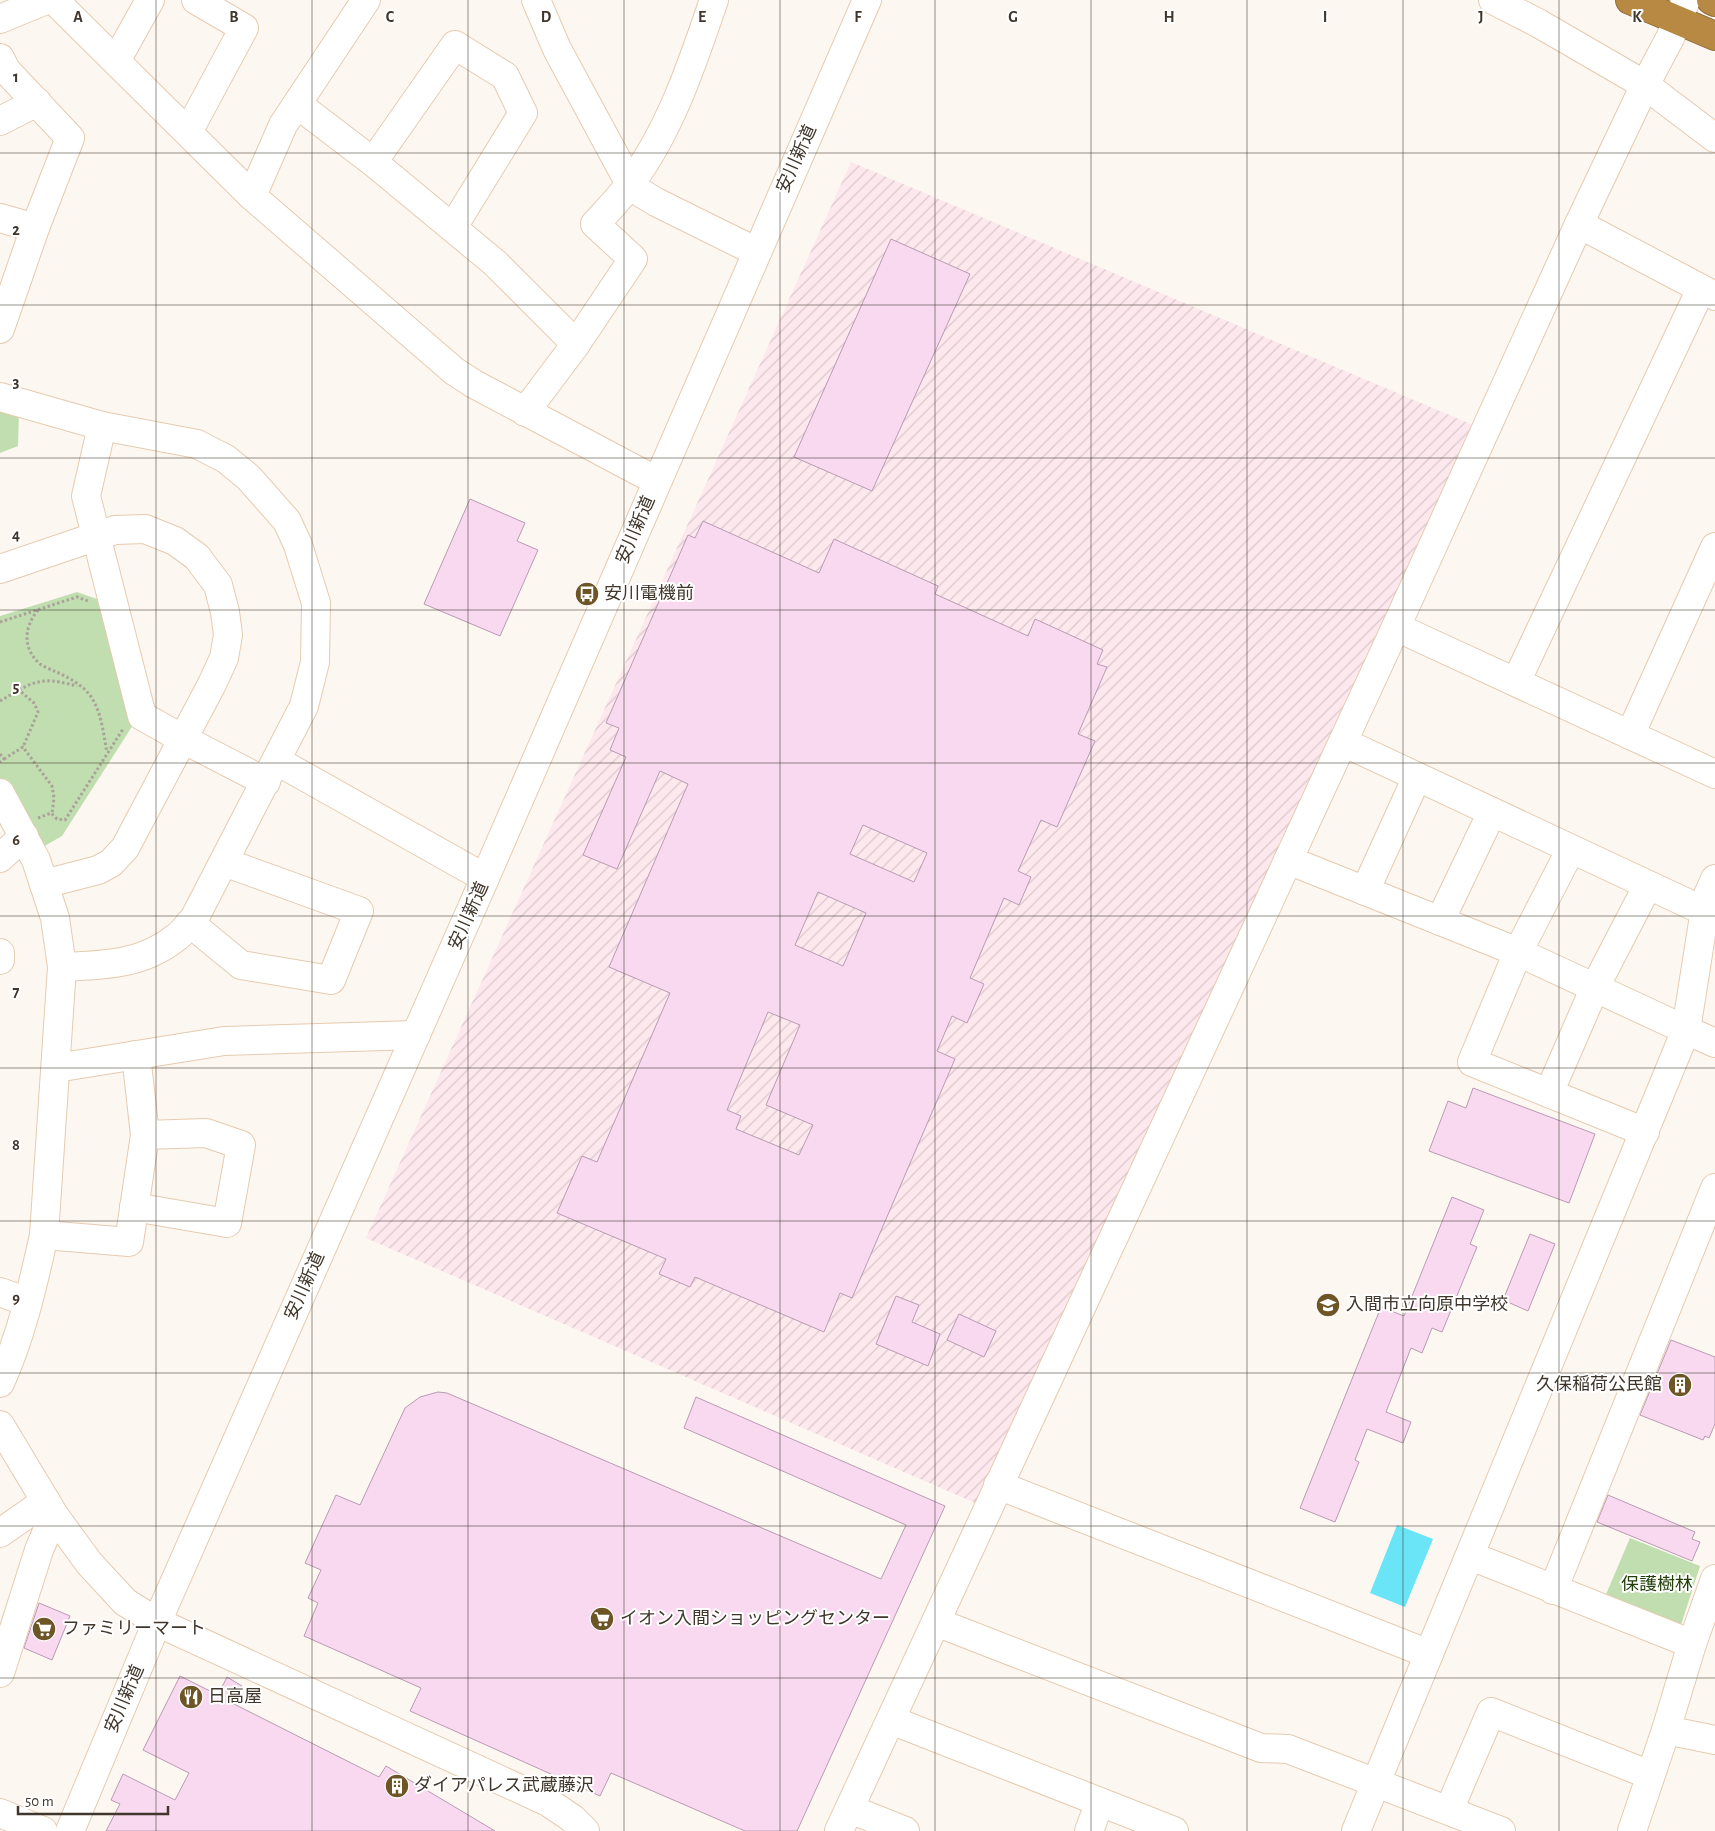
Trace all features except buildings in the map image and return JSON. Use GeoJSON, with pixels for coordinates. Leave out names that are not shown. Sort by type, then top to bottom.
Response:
{"type":"FeatureCollection","features":[{"type":"Feature","properties":{"kind":"highway"},"geometry":{"type":"LineString","coordinates":[[1630,0],[1682,10],[1715,36]]}},
{"type":"Feature","properties":{"kind":"highway"},"geometry":{"type":"LineString","coordinates":[[1711,0],[1715,2]]}},
{"type":"Feature","properties":{"kind":"street"},"geometry":{"type":"LineString","coordinates":[[0,19],[46,0]]}},
{"type":"Feature","properties":{"kind":"street"},"geometry":{"type":"LineString","coordinates":[[54,0],[252,196],[454,371],[525,412],[657,481]]}},
{"type":"Feature","properties":{"kind":"street"},"geometry":{"type":"LineString","coordinates":[[116,62],[150,0]]}},
{"type":"Feature","properties":{"kind":"street"},"geometry":{"type":"LineString","coordinates":[[188,132],[244,28],[196,0]]}},
{"type":"Feature","properties":{"kind":"street"},"geometry":{"type":"LineString","coordinates":[[252,196],[283,125],[366,0]]}},
{"type":"Feature","properties":{"kind":"street"},"geometry":{"type":"LineString","coordinates":[[536,0],[557,49],[630,184],[641,194],[757,252]]}},
{"type":"Feature","properties":{"kind":"street"},"geometry":{"type":"LineString","coordinates":[[525,412],[576,344],[633,259],[595,224],[630,184],[649,155],[674,109],[714,0]]}},
{"type":"Feature","properties":{"kind":"street","name":"安川新道"},"geometry":{"type":"LineString","coordinates":[[70,1831],[157,1622],[485,878],[867,0]]}},
{"type":"Feature","properties":{"kind":"street"},"geometry":{"type":"LineString","coordinates":[[1493,0],[1538,23],[1645,85],[1715,138]]}},
{"type":"Feature","properties":{"kind":"street"},"geometry":{"type":"LineString","coordinates":[[905,1831],[844,1820],[1396,627],[1578,224],[1682,10]]}},
{"type":"Feature","properties":{"kind":"street"},"geometry":{"type":"LineString","coordinates":[[373,162],[455,45],[505,76],[523,113],[453,227]]}},
{"type":"Feature","properties":{"kind":"street"},"geometry":{"type":"LineString","coordinates":[[0,58],[6,70],[70,138],[3,313]]}},
{"type":"Feature","properties":{"kind":"street"},"geometry":{"type":"LineString","coordinates":[[0,120],[37,102]]}},
{"type":"Feature","properties":{"kind":"street"},"geometry":{"type":"LineString","coordinates":[[297,104],[373,162],[495,263],[576,344]]}},
{"type":"Feature","properties":{"kind":"street"},"geometry":{"type":"LineString","coordinates":[[0,218],[35,228]]}},
{"type":"Feature","properties":{"kind":"street"},"geometry":{"type":"LineString","coordinates":[[1516,682],[1708,292],[1578,224]]}},
{"type":"Feature","properties":{"kind":"street"},"geometry":{"type":"LineString","coordinates":[[0,397],[102,426],[197,444],[226,459],[249,478],[286,521],[298,544],[309,575],[316,604],[315,662],[304,706],[194,919],[179,936],[159,949],[135,960],[115,964],[62,967]]}},
{"type":"Feature","properties":{"kind":"street"},"geometry":{"type":"LineString","coordinates":[[102,426],[86,496],[142,716],[183,739],[271,772],[485,878]]}},
{"type":"Feature","properties":{"kind":"street"},"geometry":{"type":"LineString","coordinates":[[2,560],[115,530],[145,529],[175,541],[197,557],[218,585],[225,612],[228,635],[224,658],[211,686],[125,848],[111,864],[98,870],[44,884]]}},
{"type":"Feature","properties":{"kind":"street"},"geometry":{"type":"LineString","coordinates":[[1630,735],[1715,547]]}},
{"type":"Feature","properties":{"kind":"street"},"geometry":{"type":"LineString","coordinates":[[1396,627],[1715,774]]}},
{"type":"Feature","properties":{"kind":"street"},"geometry":{"type":"LineString","coordinates":[[1343,742],[1704,911]]}},
{"type":"Feature","properties":{"kind":"street"},"geometry":{"type":"LineString","coordinates":[[1366,891],[1417,777]]}},
{"type":"Feature","properties":{"kind":"street"},"geometry":{"type":"LineString","coordinates":[[0,793],[36,860],[55,918],[62,967],[44,1236],[35,1278],[9,1364],[0,1383]]}},
{"type":"Feature","properties":{"kind":"street"},"geometry":{"type":"LineString","coordinates":[[1440,921],[1492,812]]}},
{"type":"Feature","properties":{"kind":"street"},"geometry":{"type":"LineString","coordinates":[[0,858],[21,831]]}},
{"type":"Feature","properties":{"kind":"street"},"geometry":{"type":"LineString","coordinates":[[1571,849],[1518,952],[1472,1062],[1645,1132]]}},
{"type":"Feature","properties":{"kind":"street"},"geometry":{"type":"LineString","coordinates":[[1288,860],[1518,952],[1715,1043]]}},
{"type":"Feature","properties":{"kind":"street"},"geometry":{"type":"LineString","coordinates":[[190,923],[241,965],[331,980],[359,911],[224,862]]}},
{"type":"Feature","properties":{"kind":"street"},"geometry":{"type":"LineString","coordinates":[[1356,1831],[1471,1556],[1686,1030],[1704,911],[1707,897],[1715,879]]}},
{"type":"Feature","properties":{"kind":"street"},"geometry":{"type":"LineString","coordinates":[[1549,1093],[1595,987],[1648,885]]}},
{"type":"Feature","properties":{"kind":"street"},"geometry":{"type":"LineString","coordinates":[[0,953],[0,960]]}},
{"type":"Feature","properties":{"kind":"street"},"geometry":{"type":"LineString","coordinates":[[56,1068],[224,1041],[416,1035]]}},
{"type":"Feature","properties":{"kind":"street"},"geometry":{"type":"LineString","coordinates":[[44,1236],[129,1242],[145,1135],[136,1055]]}},
{"type":"Feature","properties":{"kind":"street"},"geometry":{"type":"LineString","coordinates":[[134,1207],[227,1223],[241,1145],[206,1133],[145,1135]]}},
{"type":"Feature","properties":{"kind":"street"},"geometry":{"type":"LineString","coordinates":[[1553,1590],[1715,1188]]}},
{"type":"Feature","properties":{"kind":"street"},"geometry":{"type":"LineString","coordinates":[[0,1292],[27,1302]]}},
{"type":"Feature","properties":{"kind":"street"},"geometry":{"type":"LineString","coordinates":[[0,1425],[50,1508],[89,1563],[125,1602],[157,1622],[548,1802],[573,1819],[585,1831]]}},
{"type":"Feature","properties":{"kind":"street"},"geometry":{"type":"LineString","coordinates":[[998,1485],[1429,1654]]}},
{"type":"Feature","properties":{"kind":"street"},"geometry":{"type":"LineString","coordinates":[[0,1533],[50,1508]]}},
{"type":"Feature","properties":{"kind":"street"},"geometry":{"type":"LineString","coordinates":[[0,1673],[39,1550],[50,1508]]}},
{"type":"Feature","properties":{"kind":"street"},"geometry":{"type":"LineString","coordinates":[[1471,1556],[1692,1644]]}},
{"type":"Feature","properties":{"kind":"street"},"geometry":{"type":"LineString","coordinates":[[1632,1831],[1666,1730],[1692,1644],[1715,1579]]}},
{"type":"Feature","properties":{"kind":"street"},"geometry":{"type":"LineString","coordinates":[[936,1622],[1261,1748],[1288,1749],[1501,1831]]}},
{"type":"Feature","properties":{"kind":"street"},"geometry":{"type":"LineString","coordinates":[[1449,1810],[1491,1712],[1650,1776]]}},
{"type":"Feature","properties":{"kind":"street"},"geometry":{"type":"LineString","coordinates":[[890,1720],[1174,1831]]}},
{"type":"Feature","properties":{"kind":"street"},"geometry":{"type":"LineString","coordinates":[[1666,1730],[1715,1740]]}},
{"type":"Feature","properties":{"kind":"street"},"geometry":{"type":"LineString","coordinates":[[1089,1831],[1100,1802]]}},
{"type":"Feature","properties":{"kind":"street"},"geometry":{"type":"LineString","coordinates":[[0,1813],[42,1831]]}},
{"type":"Feature","properties":{"kind":"path"},"geometry":{"type":"LineString","coordinates":[[0,622],[77,597],[92,602]]}},
{"type":"Feature","properties":{"kind":"path"},"geometry":{"type":"LineString","coordinates":[[38,610],[31,618],[27,629],[26,640],[32,654],[41,665],[68,677],[89,693],[101,716],[107,754]]}},
{"type":"Feature","properties":{"kind":"path"},"geometry":{"type":"LineString","coordinates":[[0,701],[30,684],[50,680],[80,687]]}},
{"type":"Feature","properties":{"kind":"path"},"geometry":{"type":"LineString","coordinates":[[0,762],[23,747],[38,712],[34,702],[19,690]]}},
{"type":"Feature","properties":{"kind":"path"},"geometry":{"type":"LineString","coordinates":[[52,814],[57,819],[65,820],[125,724]]}},
{"type":"Feature","properties":{"kind":"path"},"geometry":{"type":"LineString","coordinates":[[23,747],[52,786],[54,798],[52,814]]}},
{"type":"Feature","properties":{"kind":"path"},"geometry":{"type":"LineString","coordinates":[[0,754],[4,759]]}},
{"type":"Feature","properties":{"kind":"path"},"geometry":{"type":"LineString","coordinates":[[21,831],[52,814]]}},
{"type":"Feature","properties":{"kind":"shaded area"},"geometry":{"type":"Polygon","coordinates":[[[851,162],[1480,428],[980,1505],[366,1238],[851,162]]]}},
{"type":"Feature","properties":{"kind":"green space"},"geometry":{"type":"Polygon","coordinates":[[[0,405],[19,410],[18,446],[0,453],[0,405]]]}},
{"type":"Feature","properties":{"kind":"green space"},"geometry":{"type":"Polygon","coordinates":[[[77,592],[97,599],[133,725],[62,836],[41,848],[0,781],[0,616],[77,592]]]}},
{"type":"Feature","properties":{"kind":"green space","name":"保護樹林"},"geometry":{"type":"Polygon","coordinates":[[[1630,1538],[1700,1566],[1681,1625],[1604,1599],[1630,1538]]]}},
{"type":"Feature","properties":{"kind":"water"},"geometry":{"type":"Polygon","coordinates":[[[1397,1525],[1433,1539],[1405,1607],[1370,1593],[1397,1525]]]}},
{"type":"Feature","properties":{"kind":"place","name":"安川電機前"},"geometry":{"type":"Point","coordinates":[587,594]}},
{"type":"Feature","properties":{"kind":"place","name":"入間市立向原中学校"},"geometry":{"type":"Point","coordinates":[1328,1305]}},
{"type":"Feature","properties":{"kind":"place","name":"久保稲荷公民館"},"geometry":{"type":"Point","coordinates":[1680,1385]}},
{"type":"Feature","properties":{"kind":"place","name":"イオン入間ショッピングセンター"},"geometry":{"type":"Point","coordinates":[602,1619]}},
{"type":"Feature","properties":{"kind":"place","name":"ファミリーマート"},"geometry":{"type":"Point","coordinates":[44,1629]}},
{"type":"Feature","properties":{"kind":"place","name":"日高屋"},"geometry":{"type":"Point","coordinates":[191,1697]}},
{"type":"Feature","properties":{"kind":"place","name":"ダイアパレス武蔵藤沢"},"geometry":{"type":"Point","coordinates":[397,1786]}}]}
